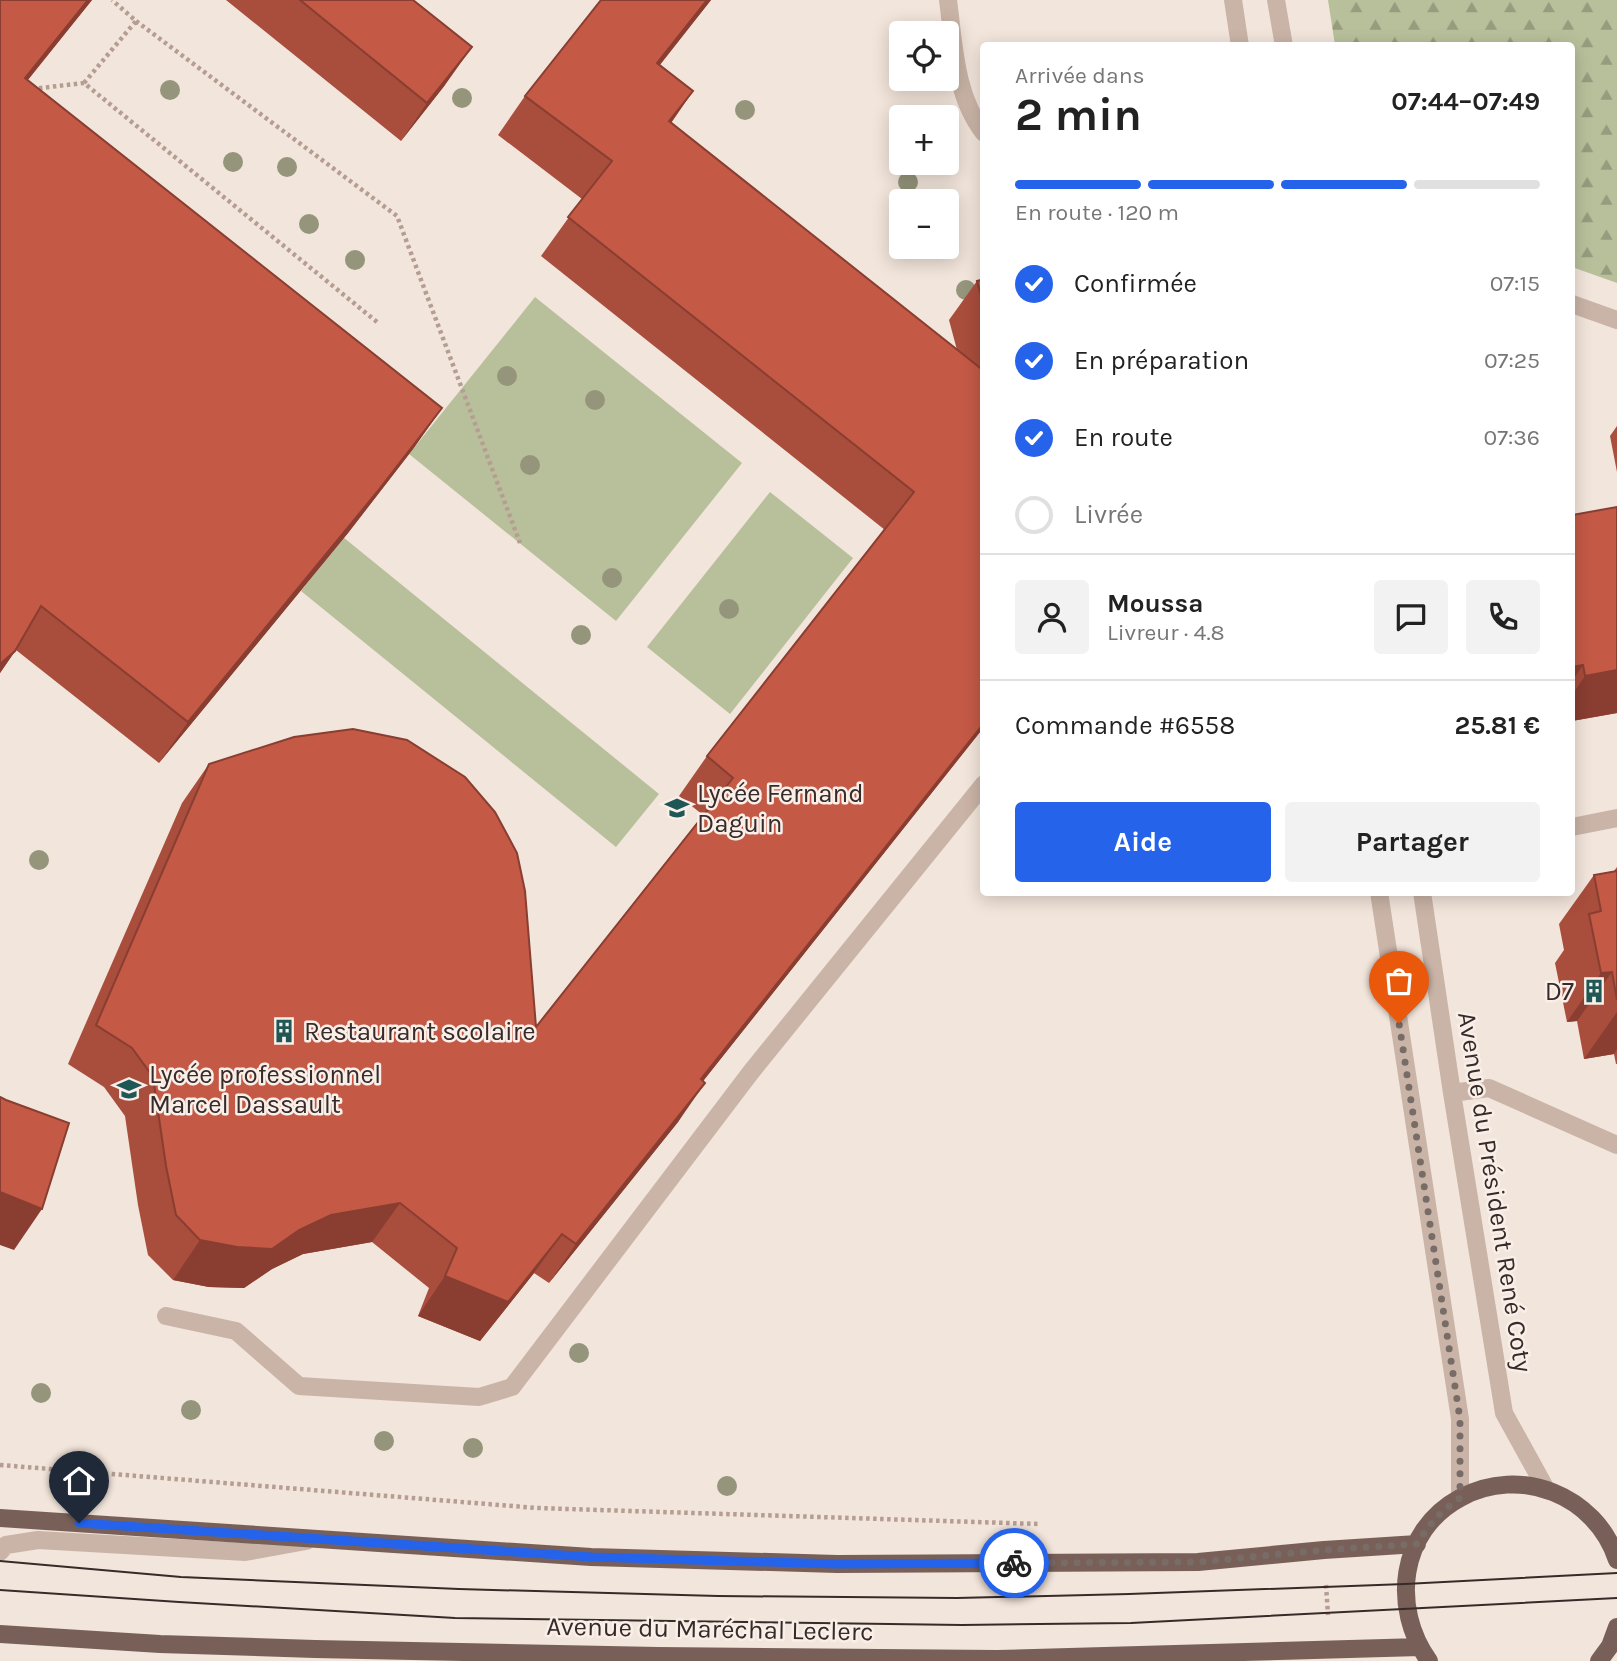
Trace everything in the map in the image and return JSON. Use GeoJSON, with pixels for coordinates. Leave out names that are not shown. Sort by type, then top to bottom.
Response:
{"type":"FeatureCollection","features":[{"type":"Feature","properties":{"kind":"main road"},"geometry":{"type":"LineString","coordinates":[[1424,1654],[1411,1628],[1406,1608],[1405,1584],[1409,1563],[1428,1525],[1460,1498],[1487,1487],[1518,1483],[1546,1489],[1569,1498],[1611,1531],[1617,1560]]}},
{"type":"Feature","properties":{"kind":"main road"},"geometry":{"type":"LineString","coordinates":[[0,1518],[591,1557],[837,1564],[1198,1562],[1417,1544]]}},
{"type":"Feature","properties":{"kind":"main road"},"geometry":{"type":"LineString","coordinates":[[1599,1661],[1613,1645],[1617,1628]]}},
{"type":"Feature","properties":{"kind":"main road","name":"Avenue du Maréchal Leclerc"},"geometry":{"type":"LineString","coordinates":[[0,1634],[160,1644],[315,1649],[685,1656],[997,1659],[1330,1650],[1424,1654]]}},
{"type":"Feature","properties":{"kind":"street"},"geometry":{"type":"LineString","coordinates":[[948,0],[960,86],[973,119],[980,128]]}},
{"type":"Feature","properties":{"kind":"street"},"geometry":{"type":"LineString","coordinates":[[1233,0],[1238,42]]}},
{"type":"Feature","properties":{"kind":"street"},"geometry":{"type":"LineString","coordinates":[[1276,0],[1283,42]]}},
{"type":"Feature","properties":{"kind":"street"},"geometry":{"type":"LineString","coordinates":[[1575,305],[1617,320]]}},
{"type":"Feature","properties":{"kind":"street"},"geometry":{"type":"LineString","coordinates":[[166,1316],[236,1331],[299,1386],[480,1398],[512,1387],[751,1072],[980,789]]}},
{"type":"Feature","properties":{"kind":"street"},"geometry":{"type":"LineString","coordinates":[[1575,826],[1617,818]]}},
{"type":"Feature","properties":{"kind":"street"},"geometry":{"type":"LineString","coordinates":[[1380,896],[1460,1419],[1460,1498]]}},
{"type":"Feature","properties":{"kind":"street","name":"Avenue du Président René Coty"},"geometry":{"type":"LineString","coordinates":[[1423,896],[1504,1413],[1546,1489]]}},
{"type":"Feature","properties":{"kind":"street"},"geometry":{"type":"LineString","coordinates":[[1452,1093],[1489,1088],[1617,1145]]}},
{"type":"Feature","properties":{"kind":"street"},"geometry":{"type":"LineString","coordinates":[[0,1552],[6,1545],[38,1540],[245,1552],[317,1540]]}},
{"type":"Feature","properties":{"kind":"path"},"geometry":{"type":"LineString","coordinates":[[112,0],[136,21],[397,216],[520,544]]}},
{"type":"Feature","properties":{"kind":"path"},"geometry":{"type":"LineString","coordinates":[[24,90],[83,83],[136,21]]}},
{"type":"Feature","properties":{"kind":"path"},"geometry":{"type":"LineString","coordinates":[[83,83],[377,322]]}},
{"type":"Feature","properties":{"kind":"path"},"geometry":{"type":"LineString","coordinates":[[0,1465],[537,1508],[1044,1524]]}},
{"type":"Feature","properties":{"kind":"path"},"geometry":{"type":"LineString","coordinates":[[1324,1550],[1330,1650]]}},
{"type":"Feature","properties":{"kind":"green space"},"geometry":{"type":"Polygon","coordinates":[[[1328,0],[1617,0],[1617,283],[1575,268],[1575,42],[1335,42],[1328,0]]]}},
{"type":"Feature","properties":{"kind":"green space"},"geometry":{"type":"Polygon","coordinates":[[[535,297],[742,463],[616,621],[409,454],[535,297]]]}},
{"type":"Feature","properties":{"kind":"green space"},"geometry":{"type":"Polygon","coordinates":[[[770,492],[853,558],[730,714],[647,647],[770,492]]]}},
{"type":"Feature","properties":{"kind":"green space"},"geometry":{"type":"Polygon","coordinates":[[[343,537],[659,794],[616,847],[301,591],[343,537]]]}},
{"type":"Feature","properties":{"kind":"building"},"geometry":{"type":"Polygon","coordinates":[[[0,0],[88,0],[25,78],[442,408],[377,492],[188,722],[41,606],[15,651],[0,664],[0,0]]]}},
{"type":"Feature","properties":{"kind":"building"},"geometry":{"type":"Polygon","coordinates":[[[300,0],[413,0],[472,47],[427,103],[300,0]]]}},
{"type":"Feature","properties":{"kind":"building"},"geometry":{"type":"Polygon","coordinates":[[[601,0],[707,0],[657,63],[693,91],[669,121],[980,368],[980,728],[701,1079],[705,1083],[576,1244],[562,1234],[508,1302],[445,1276],[457,1248],[400,1203],[331,1215],[299,1230],[272,1249],[237,1247],[200,1240],[176,1215],[153,1077],[132,1048],[96,1025],[209,764],[294,737],[353,729],[407,740],[465,777],[495,812],[517,853],[525,891],[536,1027],[733,778],[707,756],[914,492],[568,217],[612,161],[525,96],[601,0]]]}},
{"type":"Feature","properties":{"kind":"building"},"geometry":{"type":"Polygon","coordinates":[[[1617,507],[1617,670],[1585,676],[1583,665],[1575,666],[1575,514],[1617,507]]]}},
{"type":"Feature","properties":{"kind":"building"},"geometry":{"type":"Polygon","coordinates":[[[1617,871],[1617,1000],[1612,972],[1601,973],[1589,914],[1601,911],[1594,875],[1617,871]]]}},
{"type":"Feature","properties":{"kind":"building"},"geometry":{"type":"Polygon","coordinates":[[[0,1097],[69,1123],[42,1209],[0,1192],[0,1097]]]}},
{"type":"Feature","properties":{"kind":"tram line"},"geometry":{"type":"LineString","coordinates":[[0,1561],[181,1577],[459,1589],[718,1596],[957,1598],[1405,1584],[1617,1573]]}},
{"type":"Feature","properties":{"kind":"tram line"},"geometry":{"type":"LineString","coordinates":[[0,1590],[455,1618],[962,1625],[1131,1623],[1617,1598]]}},
{"type":"Feature","properties":{"kind":"way so far"},"geometry":{"type":"LineString","coordinates":[[1014,1563],[1198,1562],[1417,1544],[1428,1525],[1460,1498],[1460,1419],[1399,1023]]}},
{"type":"Feature","properties":{"kind":"place","name":"Lycée Fernand Daguin"},"geometry":{"type":"Point","coordinates":[677,808]}},
{"type":"Feature","properties":{"kind":"place","name":"D7"},"geometry":{"type":"Point","coordinates":[1594,991]}},
{"type":"Feature","properties":{"kind":"place","name":"Restaurant scolaire"},"geometry":{"type":"Point","coordinates":[284,1031]}},
{"type":"Feature","properties":{"kind":"place","name":"Lycée professionnel Marcel Dassault"},"geometry":{"type":"Point","coordinates":[129,1089]}},
{"type":"Feature","properties":{"kind":"route"},"geometry":{"type":"LineString","coordinates":[[79,1523],[591,1557],[837,1564],[1014,1563]]}}]}
